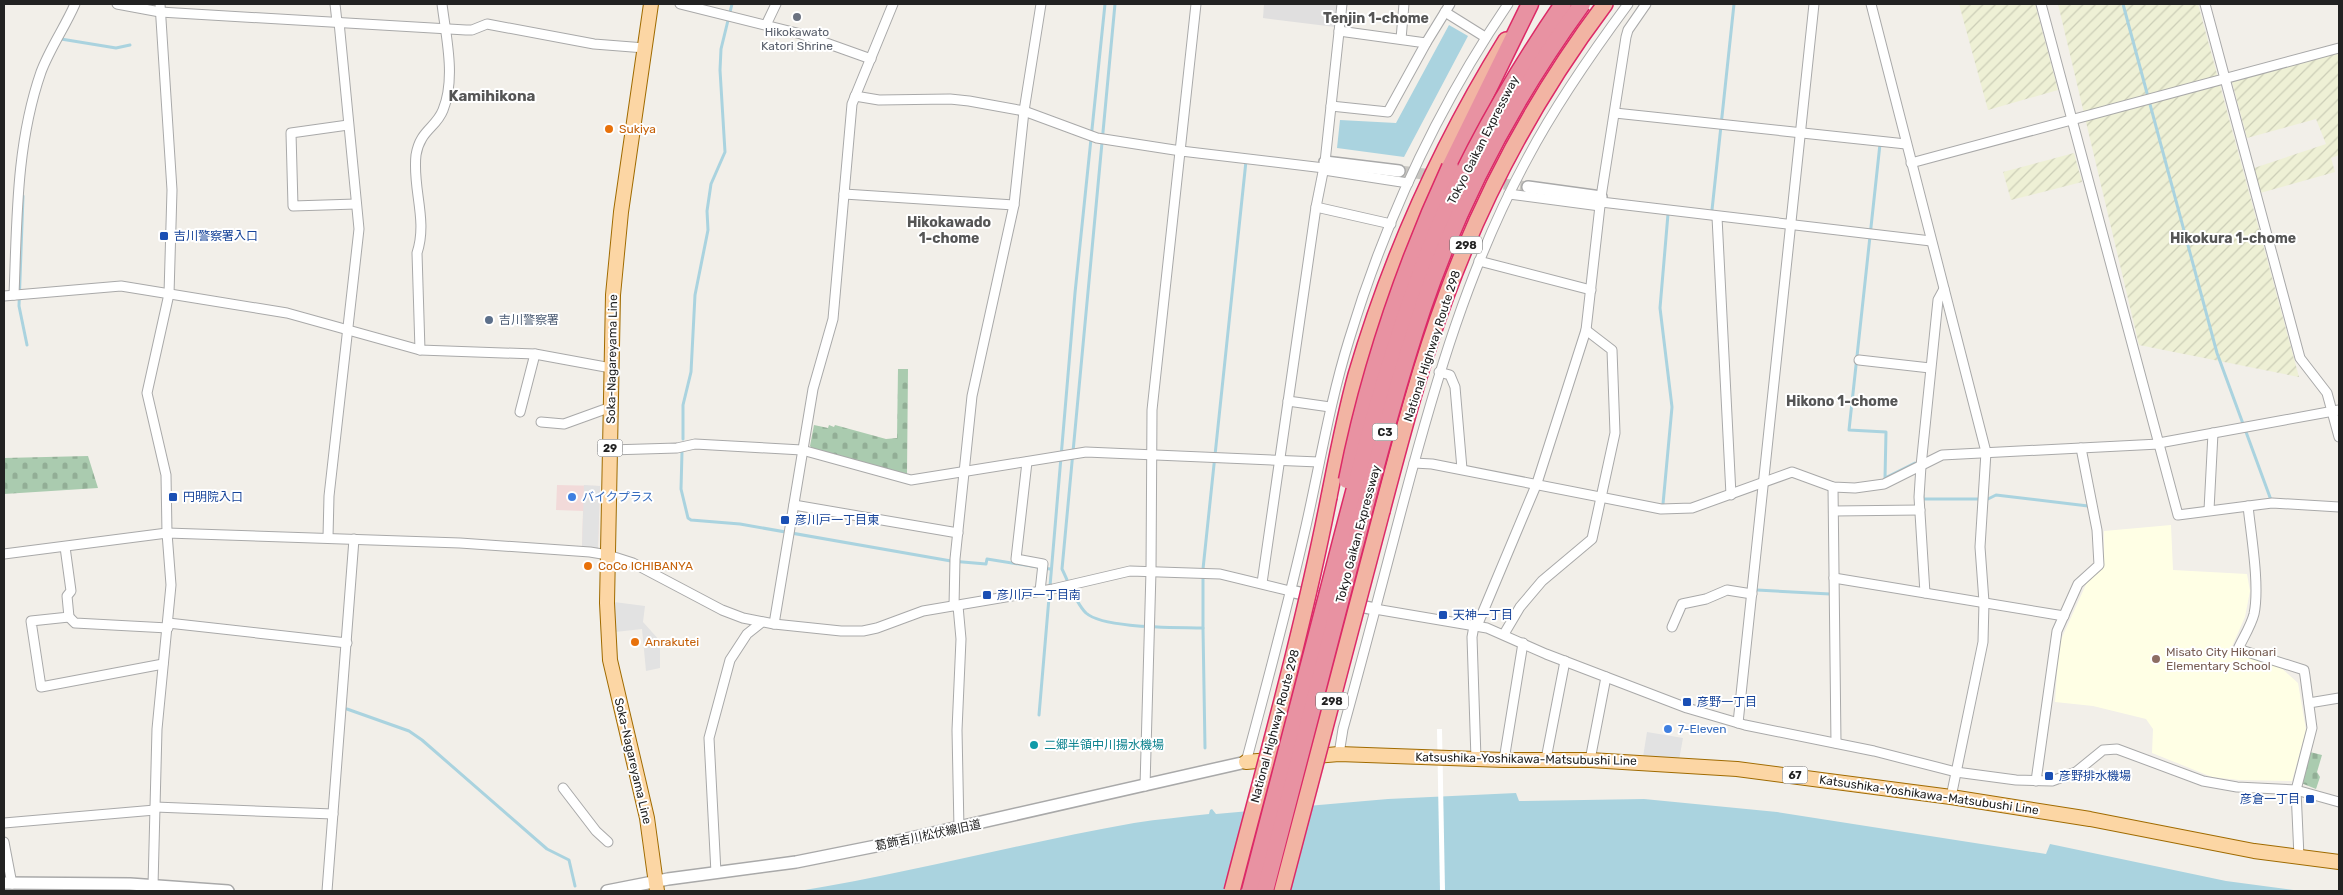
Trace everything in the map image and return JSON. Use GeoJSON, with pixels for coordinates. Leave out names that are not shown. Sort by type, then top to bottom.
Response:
{"type":"FeatureCollection","features":[{"type":"Feature","properties":{"kind":"highway"},"geometry":{"type":"LineString","coordinates":[[1322,617],[1351,458],[1373,367],[1413,250],[1450,167],[1530,4]]}},
{"type":"Feature","properties":{"kind":"highway","name":"National Highway Route 298"},"geometry":{"type":"LineString","coordinates":[[1232,891],[1301,628],[1356,376],[1387,282],[1409,224],[1430,177],[1478,85],[1530,4]]}},
{"type":"Feature","properties":{"kind":"highway","name":"Tokyo Gaikan Expressway"},"geometry":{"type":"LineString","coordinates":[[1250,891],[1380,399],[1411,301],[1432,244],[1485,130],[1514,78],[1563,4]]}},
{"type":"Feature","properties":{"kind":"highway","name":"Tokyo Gaikan Expressway"},"geometry":{"type":"LineString","coordinates":[[1264,891],[1369,489],[1424,305],[1469,194],[1498,135],[1527,85],[1582,4]]}},
{"type":"Feature","properties":{"kind":"highway","name":"National Highway Route 298"},"geometry":{"type":"LineString","coordinates":[[1282,891],[1418,379],[1446,297],[1469,238],[1495,180],[1524,127],[1564,62],[1605,4]]}},
{"type":"Feature","properties":{"kind":"main road","name":"Soka-Nagareyama Line"},"geometry":{"type":"LineString","coordinates":[[651,4],[617,247],[613,295],[608,631],[610,660],[619,704],[639,778],[657,888]]}},
{"type":"Feature","properties":{"kind":"main road","name":"Katsushika-Yoshikawa-Matsubushi Line"},"geometry":{"type":"LineString","coordinates":[[1246,762],[1339,754],[1504,760],[1590,760],[1737,769],[1951,797],[2090,819],[2254,851],[2339,862]]}},
{"type":"Feature","properties":{"kind":"street"},"geometry":{"type":"LineString","coordinates":[[14,295],[18,180],[32,105],[48,56],[75,4]]}},
{"type":"Feature","properties":{"kind":"street"},"geometry":{"type":"LineString","coordinates":[[117,4],[338,22],[472,30],[487,24],[594,44],[645,48]]}},
{"type":"Feature","properties":{"kind":"street"},"geometry":{"type":"LineString","coordinates":[[328,537],[330,496],[359,229],[335,4]]}},
{"type":"Feature","properties":{"kind":"street"},"geometry":{"type":"LineString","coordinates":[[420,350],[416,253],[421,239],[422,222],[416,154],[421,137],[443,111],[449,69],[442,4]]}},
{"type":"Feature","properties":{"kind":"street"},"geometry":{"type":"LineString","coordinates":[[680,4],[801,34],[871,59]]}},
{"type":"Feature","properties":{"kind":"street"},"geometry":{"type":"LineString","coordinates":[[766,25],[776,4]]}},
{"type":"Feature","properties":{"kind":"street"},"geometry":{"type":"LineString","coordinates":[[774,624],[802,450],[818,368],[833,319],[849,125],[855,96],[893,4]]}},
{"type":"Feature","properties":{"kind":"street"},"geometry":{"type":"LineString","coordinates":[[959,829],[957,730],[961,639],[956,606],[958,533],[966,471],[972,396],[1014,205],[1024,111],[1042,4]]}},
{"type":"Feature","properties":{"kind":"street"},"geometry":{"type":"LineString","coordinates":[[1145,786],[1151,571],[1152,410],[1196,4]]}},
{"type":"Feature","properties":{"kind":"street"},"geometry":{"type":"LineString","coordinates":[[1262,583],[1316,207],[1324,166],[1342,4]]}},
{"type":"Feature","properties":{"kind":"street"},"geometry":{"type":"LineString","coordinates":[[1401,39],[1404,4]]}},
{"type":"Feature","properties":{"kind":"street"},"geometry":{"type":"LineString","coordinates":[[1246,762],[1290,591],[1330,407],[1351,332],[1391,224],[1437,121],[1485,37],[1508,4]]}},
{"type":"Feature","properties":{"kind":"street"},"geometry":{"type":"LineString","coordinates":[[1339,754],[1343,729],[1439,372],[1479,261],[1526,160],[1562,99],[1628,4]]}},
{"type":"Feature","properties":{"kind":"street"},"geometry":{"type":"LineString","coordinates":[[1476,759],[1473,665],[1476,626],[1538,483],[1586,330],[1601,202],[1628,30],[1646,4]]}},
{"type":"Feature","properties":{"kind":"street"},"geometry":{"type":"LineString","coordinates":[[1738,723],[1814,4]]}},
{"type":"Feature","properties":{"kind":"street"},"geometry":{"type":"LineString","coordinates":[[1871,4],[1930,241],[1986,452],[1980,547],[1984,602],[1983,642],[1951,797]]}},
{"type":"Feature","properties":{"kind":"street"},"geometry":{"type":"LineString","coordinates":[[2041,4],[2178,515],[2272,503],[2339,507]]}},
{"type":"Feature","properties":{"kind":"street"},"geometry":{"type":"LineString","coordinates":[[2205,4],[2300,358],[2327,393],[2336,410],[2339,437]]}},
{"type":"Feature","properties":{"kind":"street"},"geometry":{"type":"LineString","coordinates":[[153,886],[156,729],[171,585],[167,533],[166,475],[146,387],[168,294],[172,190],[160,8]]}},
{"type":"Feature","properties":{"kind":"street"},"geometry":{"type":"LineString","coordinates":[[1331,106],[1388,112],[1426,43],[1448,8],[1485,37]]}},
{"type":"Feature","properties":{"kind":"street"},"geometry":{"type":"LineString","coordinates":[[1339,32],[1426,43]]}},
{"type":"Feature","properties":{"kind":"street"},"geometry":{"type":"LineString","coordinates":[[1911,163],[2339,48]]}},
{"type":"Feature","properties":{"kind":"street"},"geometry":{"type":"LineString","coordinates":[[855,96],[879,100],[950,98],[1024,111],[1097,138],[1181,151],[1324,166],[1399,171]]}},
{"type":"Feature","properties":{"kind":"street"},"geometry":{"type":"LineString","coordinates":[[1615,113],[1906,144]]}},
{"type":"Feature","properties":{"kind":"street"},"geometry":{"type":"LineString","coordinates":[[348,125],[291,133],[293,206],[356,204]]}},
{"type":"Feature","properties":{"kind":"street"},"geometry":{"type":"LineString","coordinates":[[1324,166],[1408,183]]}},
{"type":"Feature","properties":{"kind":"street"},"geometry":{"type":"LineString","coordinates":[[1528,187],[1601,202]]}},
{"type":"Feature","properties":{"kind":"street"},"geometry":{"type":"LineString","coordinates":[[844,194],[1014,205]]}},
{"type":"Feature","properties":{"kind":"street"},"geometry":{"type":"LineString","coordinates":[[1510,194],[1601,202],[1930,241]]}},
{"type":"Feature","properties":{"kind":"street"},"geometry":{"type":"LineString","coordinates":[[1316,207],[1391,224]]}},
{"type":"Feature","properties":{"kind":"street"},"geometry":{"type":"LineString","coordinates":[[1716,217],[1731,495]]}},
{"type":"Feature","properties":{"kind":"street"},"geometry":{"type":"LineString","coordinates":[[1479,261],[1591,290]]}},
{"type":"Feature","properties":{"kind":"street"},"geometry":{"type":"LineString","coordinates":[[4,296],[121,286],[286,313],[420,350],[535,354],[611,368]]}},
{"type":"Feature","properties":{"kind":"street"},"geometry":{"type":"LineString","coordinates":[[1925,593],[1920,510],[1920,466],[1938,300],[1944,289]]}},
{"type":"Feature","properties":{"kind":"street"},"geometry":{"type":"LineString","coordinates":[[1504,634],[1520,607],[1542,581],[1592,539],[1612,451],[1616,420],[1612,350],[1586,330]]}},
{"type":"Feature","properties":{"kind":"street"},"geometry":{"type":"LineString","coordinates":[[520,412],[535,354]]}},
{"type":"Feature","properties":{"kind":"street"},"geometry":{"type":"LineString","coordinates":[[1859,360],[1930,368]]}},
{"type":"Feature","properties":{"kind":"street"},"geometry":{"type":"LineString","coordinates":[[1439,372],[1450,375],[1455,387],[1462,469]]}},
{"type":"Feature","properties":{"kind":"street"},"geometry":{"type":"LineString","coordinates":[[1288,401],[1330,407]]}},
{"type":"Feature","properties":{"kind":"street"},"geometry":{"type":"LineString","coordinates":[[541,422],[564,424],[610,407]]}},
{"type":"Feature","properties":{"kind":"street"},"geometry":{"type":"LineString","coordinates":[[1414,463],[1432,464],[1538,483],[1661,509],[1681,509],[1692,508],[1731,495],[1792,472],[1833,487],[1854,488],[1884,484],[1942,455],[2159,444],[2336,410]]}},
{"type":"Feature","properties":{"kind":"street"},"geometry":{"type":"LineString","coordinates":[[2209,510],[2213,433]]}},
{"type":"Feature","properties":{"kind":"street"},"geometry":{"type":"LineString","coordinates":[[610,450],[677,448],[696,444],[802,450],[911,480],[1086,452],[1319,462]]}},
{"type":"Feature","properties":{"kind":"street"},"geometry":{"type":"LineString","coordinates":[[2036,781],[2057,631],[2078,584],[2098,565],[2097,530],[2081,448]]}},
{"type":"Feature","properties":{"kind":"street"},"geometry":{"type":"LineString","coordinates":[[1026,462],[1016,559],[1043,564],[1040,591]]}},
{"type":"Feature","properties":{"kind":"street"},"geometry":{"type":"LineString","coordinates":[[1833,487],[1836,743]]}},
{"type":"Feature","properties":{"kind":"street"},"geometry":{"type":"LineString","coordinates":[[794,505],[958,533]]}},
{"type":"Feature","properties":{"kind":"street"},"geometry":{"type":"LineString","coordinates":[[2248,506],[2256,591],[2255,606],[2253,616],[2238,649],[2304,670],[2309,704],[2312,734],[2296,790],[2299,857]]}},
{"type":"Feature","properties":{"kind":"street"},"geometry":{"type":"LineString","coordinates":[[1834,511],[1920,510]]}},
{"type":"Feature","properties":{"kind":"street"},"geometry":{"type":"LineString","coordinates":[[4,554],[167,533],[460,543],[608,555],[642,567],[722,610],[762,622],[841,632],[877,628],[912,614],[1040,591],[1130,571],[1220,574],[1375,609],[1476,626],[1504,634],[1565,661],[1687,708],[1738,723],[1836,743],[1956,772],[2052,781],[2070,775],[2084,767],[2096,755],[2109,749],[2117,750],[2203,781],[2237,788],[2296,790],[2339,802]]}},
{"type":"Feature","properties":{"kind":"street"},"geometry":{"type":"LineString","coordinates":[[327,891],[348,643],[354,539]]}},
{"type":"Feature","properties":{"kind":"street"},"geometry":{"type":"LineString","coordinates":[[65,547],[71,591],[68,596],[69,617],[75,623],[168,626],[348,643]]}},
{"type":"Feature","properties":{"kind":"street"},"geometry":{"type":"LineString","coordinates":[[1834,578],[2064,616]]}},
{"type":"Feature","properties":{"kind":"street"},"geometry":{"type":"LineString","coordinates":[[1672,627],[1682,604],[1706,599],[1727,590],[1752,594]]}},
{"type":"Feature","properties":{"kind":"street"},"geometry":{"type":"LineString","coordinates":[[69,617],[31,621],[40,687],[163,664]]}},
{"type":"Feature","properties":{"kind":"street"},"geometry":{"type":"LineString","coordinates":[[716,873],[709,738],[730,660],[747,634],[762,622]]}},
{"type":"Feature","properties":{"kind":"street"},"geometry":{"type":"LineString","coordinates":[[1504,760],[1523,643]]}},
{"type":"Feature","properties":{"kind":"street"},"geometry":{"type":"LineString","coordinates":[[1546,759],[1565,661]]}},
{"type":"Feature","properties":{"kind":"street"},"geometry":{"type":"LineString","coordinates":[[1590,760],[1606,677]]}},
{"type":"Feature","properties":{"kind":"street"},"geometry":{"type":"LineString","coordinates":[[2309,704],[2339,698]]}},
{"type":"Feature","properties":{"kind":"street","name":"葛飾吉川松伏線旧道"},"geometry":{"type":"LineString","coordinates":[[607,891],[657,888],[716,873],[796,862],[959,829],[1246,762]]}},
{"type":"Feature","properties":{"kind":"street"},"geometry":{"type":"LineString","coordinates":[[563,788],[596,831],[608,842]]}},
{"type":"Feature","properties":{"kind":"street"},"geometry":{"type":"LineString","coordinates":[[4,823],[155,808],[333,814]]}},
{"type":"Feature","properties":{"kind":"street"},"geometry":{"type":"LineString","coordinates":[[4,842],[8,884],[153,886],[228,891]]}},
{"type":"Feature","properties":{"kind":"shaded area"},"geometry":{"type":"Polygon","coordinates":[[[1264,4],[1337,4],[1335,27],[1263,18],[1264,4]]]}},
{"type":"Feature","properties":{"kind":"shaded area"},"geometry":{"type":"Polygon","coordinates":[[[1959,4],[2035,4],[2058,90],[1988,110],[1959,4]]]}},
{"type":"Feature","properties":{"kind":"shaded area"},"geometry":{"type":"Polygon","coordinates":[[[2058,4],[2198,4],[2299,377],[2139,345],[2058,4]]]}},
{"type":"Feature","properties":{"kind":"shaded area"},"geometry":{"type":"Polygon","coordinates":[[[2339,53],[2339,155],[2331,158],[2335,172],[2260,193],[2254,168],[2326,144],[2316,119],[2247,138],[2232,82],[2339,53]]]}},
{"type":"Feature","properties":{"kind":"shaded area"},"geometry":{"type":"Polygon","coordinates":[[[2074,153],[2082,182],[2011,200],[2003,172],[2074,153]]]}},
{"type":"Feature","properties":{"kind":"shaded area"},"geometry":{"type":"Polygon","coordinates":[[[557,485],[600,486],[598,548],[582,547],[583,511],[556,510],[557,485]]]}},
{"type":"Feature","properties":{"kind":"shaded area"},"geometry":{"type":"Polygon","coordinates":[[[584,485],[600,486],[598,548],[582,547],[584,485]]]}},
{"type":"Feature","properties":{"kind":"shaded area","name":"Misato City Hikonari Elementary School"},"geometry":{"type":"Polygon","coordinates":[[[2171,525],[2173,570],[2247,574],[2250,591],[2245,617],[2230,651],[2279,666],[2298,683],[2306,730],[2292,781],[2239,780],[2212,777],[2152,753],[2153,729],[2146,719],[2093,706],[2055,702],[2059,644],[2088,580],[2104,566],[2104,531],[2171,525]]]}},
{"type":"Feature","properties":{"kind":"shaded area"},"geometry":{"type":"Polygon","coordinates":[[[614,602],[645,606],[643,622],[660,641],[660,668],[646,671],[642,629],[615,632],[614,602]]]}},
{"type":"Feature","properties":{"kind":"shaded area"},"geometry":{"type":"Polygon","coordinates":[[[1647,732],[1683,738],[1679,760],[1643,757],[1647,732]]]}},
{"type":"Feature","properties":{"kind":"green space"},"geometry":{"type":"Polygon","coordinates":[[[898,369],[908,369],[907,475],[813,449],[810,446],[814,425],[828,428],[829,425],[834,427],[835,425],[886,439],[897,438],[898,369]]]}},
{"type":"Feature","properties":{"kind":"green space"},"geometry":{"type":"Polygon","coordinates":[[[88,456],[98,488],[4,494],[4,458],[88,456]]]}},
{"type":"Feature","properties":{"kind":"green space"},"geometry":{"type":"Polygon","coordinates":[[[2310,752],[2322,755],[2317,772],[2320,777],[2316,789],[2301,783],[2310,752]]]}},
{"type":"Feature","properties":{"kind":"water"},"geometry":{"type":"Polygon","coordinates":[[[1449,25],[1468,36],[1404,157],[1337,148],[1340,120],[1396,123],[1449,25]]]}},
{"type":"Feature","properties":{"kind":"water"},"geometry":{"type":"Polygon","coordinates":[[[1516,793],[1519,801],[1644,799],[1777,812],[2046,854],[2050,844],[2226,881],[2301,891],[799,891],[883,876],[1092,831],[1143,822],[1209,814],[1212,809],[1216,814],[1388,799],[1516,793]]]}},
{"type":"Feature","properties":{"kind":"pier"},"geometry":{"type":"Polygon","coordinates":[[[1437,729],[1442,729],[1445,891],[1440,891],[1437,729]]]}},
{"type":"Feature","properties":{"kind":"waterway"},"geometry":{"type":"LineString","coordinates":[[683,439],[683,405],[691,372],[695,295],[708,230],[707,211],[711,184],[725,152],[720,70],[721,49],[732,4]]}},
{"type":"Feature","properties":{"kind":"waterway"},"geometry":{"type":"LineString","coordinates":[[1039,715],[1075,293],[1105,4]]}},
{"type":"Feature","properties":{"kind":"waterway"},"geometry":{"type":"LineString","coordinates":[[1115,4],[1062,569],[1079,603],[1086,613],[1095,618],[1124,625],[1203,628],[1205,748]]}},
{"type":"Feature","properties":{"kind":"waterway"},"geometry":{"type":"LineString","coordinates":[[1712,210],[1734,4]]}},
{"type":"Feature","properties":{"kind":"waterway"},"geometry":{"type":"LineString","coordinates":[[2123,4],[2217,353],[2271,500]]}},
{"type":"Feature","properties":{"kind":"waterway"},"geometry":{"type":"LineString","coordinates":[[61,39],[116,48],[130,45]]}},
{"type":"Feature","properties":{"kind":"waterway"},"geometry":{"type":"LineString","coordinates":[[1880,144],[1849,430],[1886,432],[1885,478],[1915,463],[1917,465]]}},
{"type":"Feature","properties":{"kind":"waterway"},"geometry":{"type":"LineString","coordinates":[[1203,628],[1203,569],[1246,161]]}},
{"type":"Feature","properties":{"kind":"waterway"},"geometry":{"type":"LineString","coordinates":[[23,196],[19,306],[27,345]]}},
{"type":"Feature","properties":{"kind":"waterway"},"geometry":{"type":"LineString","coordinates":[[1663,504],[1672,407],[1660,308],[1668,214]]}},
{"type":"Feature","properties":{"kind":"waterway"},"geometry":{"type":"LineString","coordinates":[[682,452],[681,489],[688,518],[691,520],[740,524],[951,561],[986,564],[987,559],[1050,569]]}},
{"type":"Feature","properties":{"kind":"waterway"},"geometry":{"type":"LineString","coordinates":[[1923,495],[1923,499],[1988,499],[1996,495],[2088,506]]}},
{"type":"Feature","properties":{"kind":"waterway"},"geometry":{"type":"LineString","coordinates":[[1757,590],[1830,594]]}},
{"type":"Feature","properties":{"kind":"waterway"},"geometry":{"type":"LineString","coordinates":[[347,709],[409,731],[422,740],[547,849],[569,860],[575,886]]}},
{"type":"Feature","properties":{"kind":"tunnel"},"geometry":{"type":"LineString","coordinates":[[1399,171],[1440,176]]}},
{"type":"Feature","properties":{"kind":"tunnel"},"geometry":{"type":"LineString","coordinates":[[1471,180],[1528,187]]}},
{"type":"Feature","properties":{"kind":"place","name":"Hikokawato Katori Shrine"},"geometry":{"type":"Point","coordinates":[797,17]}},
{"type":"Feature","properties":{"kind":"place","name":"Sukiya"},"geometry":{"type":"Point","coordinates":[609,129]}},
{"type":"Feature","properties":{"kind":"place","name":"吉川警察署入口"},"geometry":{"type":"Point","coordinates":[164,236]}},
{"type":"Feature","properties":{"kind":"place","name":"吉川警察署"},"geometry":{"type":"Point","coordinates":[489,320]}},
{"type":"Feature","properties":{"kind":"place","name":"円明院入口"},"geometry":{"type":"Point","coordinates":[173,497]}},
{"type":"Feature","properties":{"kind":"place","name":"バイクプラス"},"geometry":{"type":"Point","coordinates":[572,497]}},
{"type":"Feature","properties":{"kind":"place","name":"彦川戸一丁目東"},"geometry":{"type":"Point","coordinates":[785,520]}},
{"type":"Feature","properties":{"kind":"place","name":"CoCo ICHIBANYA"},"geometry":{"type":"Point","coordinates":[588,566]}},
{"type":"Feature","properties":{"kind":"place","name":"彦川戸一丁目南"},"geometry":{"type":"Point","coordinates":[987,595]}},
{"type":"Feature","properties":{"kind":"place","name":"天神一丁目"},"geometry":{"type":"Point","coordinates":[1443,615]}},
{"type":"Feature","properties":{"kind":"place","name":"Anrakutei"},"geometry":{"type":"Point","coordinates":[635,642]}},
{"type":"Feature","properties":{"kind":"place","name":"Misato City Hikonari Elementary School"},"geometry":{"type":"Point","coordinates":[2156,659]}},
{"type":"Feature","properties":{"kind":"place","name":"彦野一丁目"},"geometry":{"type":"Point","coordinates":[1687,702]}},
{"type":"Feature","properties":{"kind":"place","name":"7-Eleven"},"geometry":{"type":"Point","coordinates":[1668,729]}},
{"type":"Feature","properties":{"kind":"place","name":"二郷半領中川揚水機場"},"geometry":{"type":"Point","coordinates":[1034,745]}},
{"type":"Feature","properties":{"kind":"place","name":"彦野排水機場"},"geometry":{"type":"Point","coordinates":[2049,776]}},
{"type":"Feature","properties":{"kind":"place","name":"彦倉一丁目"},"geometry":{"type":"Point","coordinates":[2310,799]}},
{"type":"Feature","properties":{"kind":"district","name":"Tenjin 1-chome"},"geometry":{"type":"Point","coordinates":[1376,18]}},
{"type":"Feature","properties":{"kind":"district","name":"Kamihikona"},"geometry":{"type":"Point","coordinates":[492,96]}},
{"type":"Feature","properties":{"kind":"district","name":"Hikokawado 1-chome"},"geometry":{"type":"Point","coordinates":[949,230]}},
{"type":"Feature","properties":{"kind":"district","name":"Hikokura 1-chome"},"geometry":{"type":"Point","coordinates":[2233,238]}},
{"type":"Feature","properties":{"kind":"district","name":"Hikono 1-chome"},"geometry":{"type":"Point","coordinates":[1842,401]}}]}
